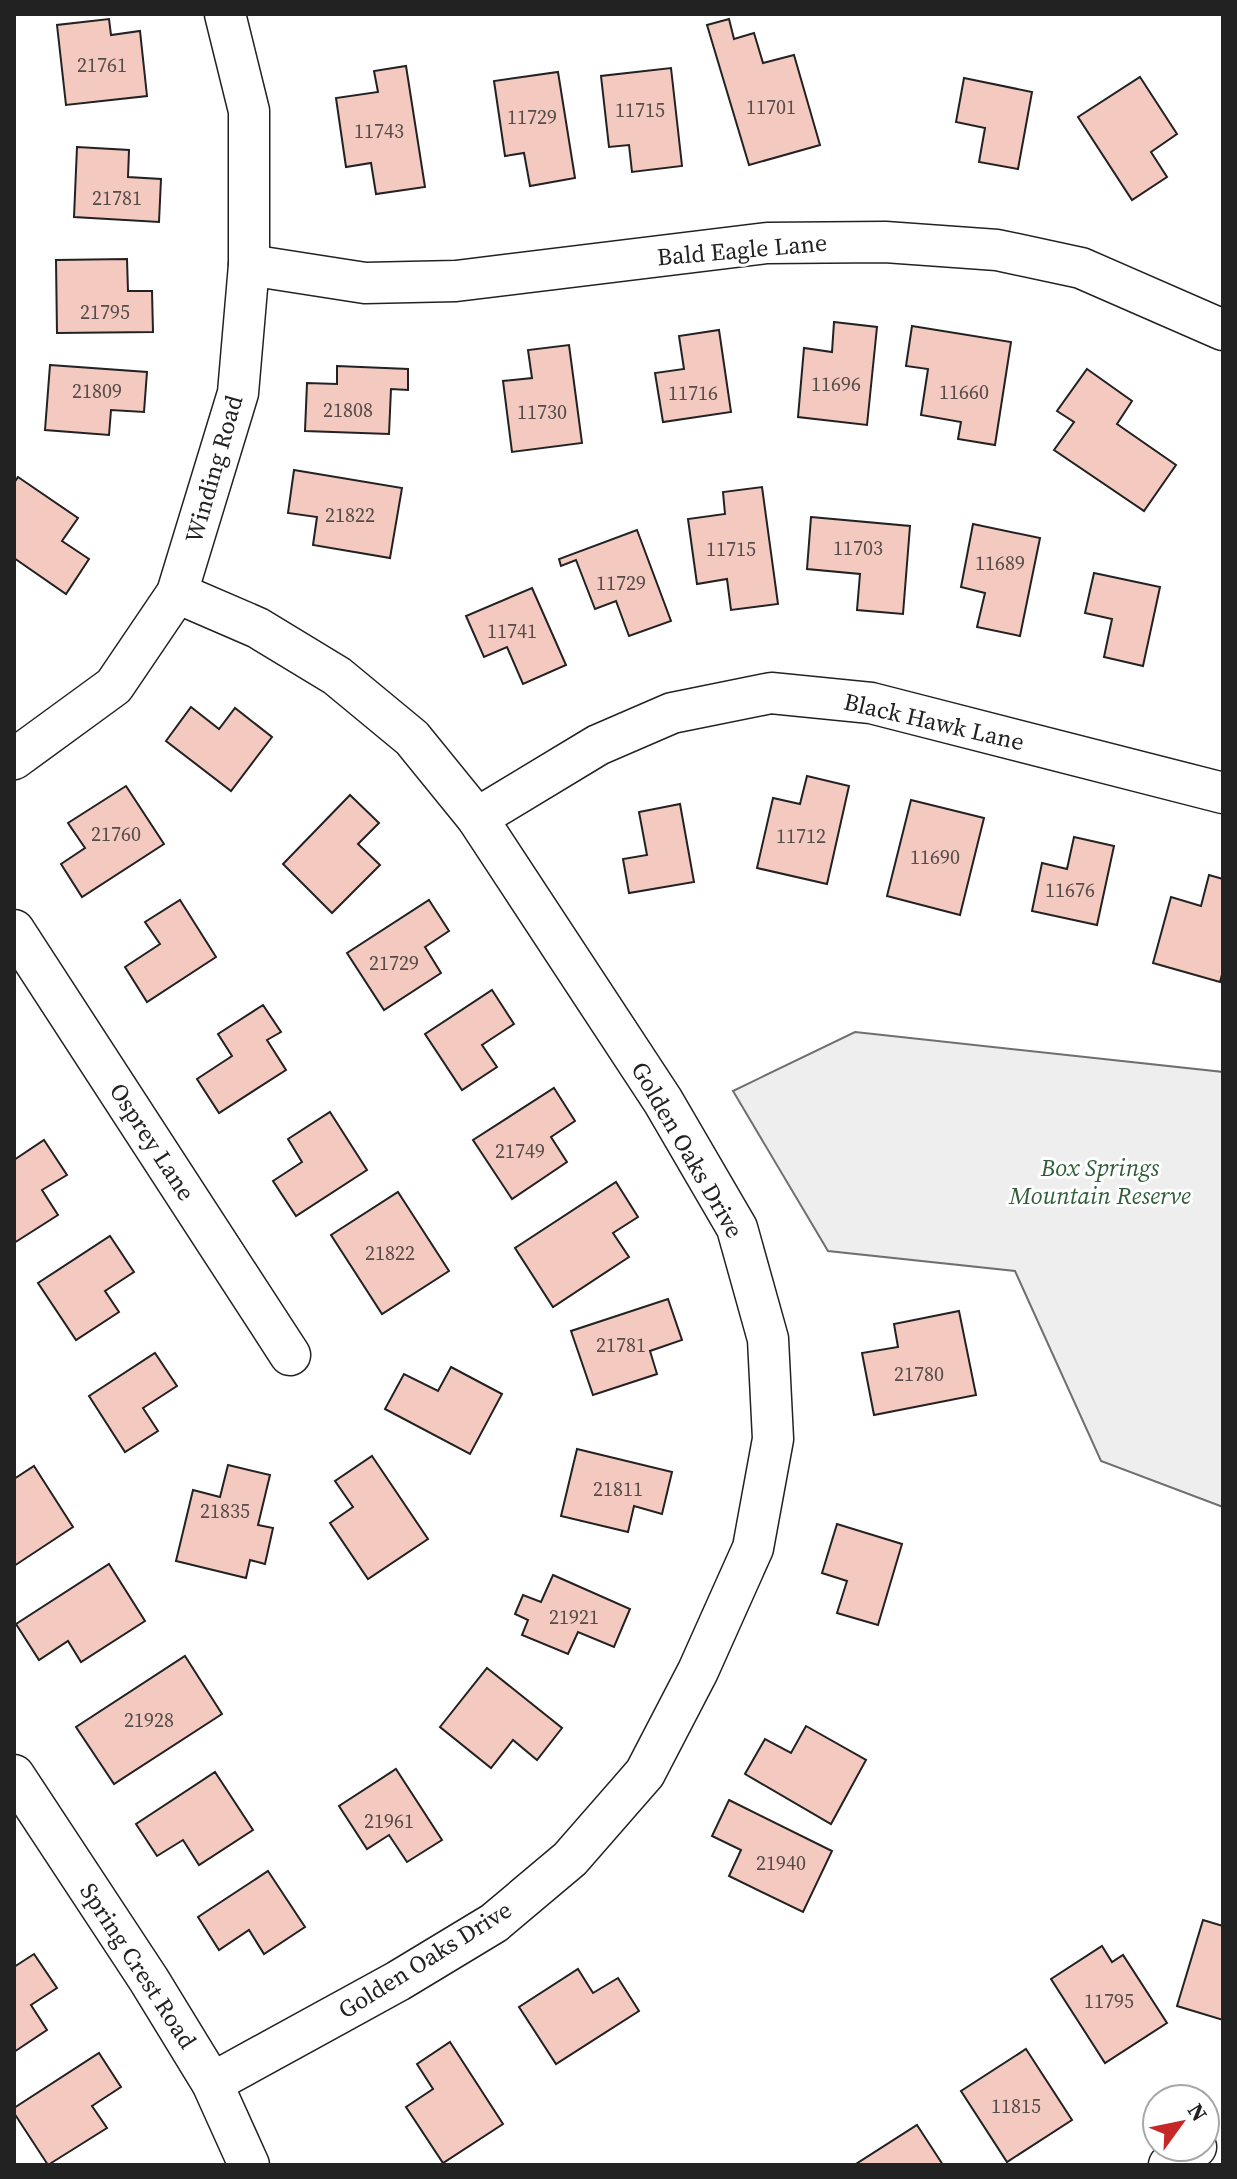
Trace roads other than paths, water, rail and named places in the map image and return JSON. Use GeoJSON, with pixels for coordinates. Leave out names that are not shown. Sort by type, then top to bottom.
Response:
{"type":"FeatureCollection","features":[{"type":"Feature","properties":{"kind":"street","name":"Winding Road"},"geometry":{"type":"LineString","coordinates":[[14,759],[114,686],[177,593],[238,393],[249,265],[249,111],[225,14]]}},
{"type":"Feature","properties":{"kind":"street","name":"Bald Eagle Lane"},"geometry":{"type":"LineString","coordinates":[[249,265],[365,283],[456,281],[767,243],[885,242],[997,250],[1081,268],[1223,330]]}},
{"type":"Feature","properties":{"kind":"street","name":"Golden Oaks Drive"},"geometry":{"type":"LineString","coordinates":[[177,593],[258,628],[337,676],[412,738],[477,818],[663,1101],[737,1228],[768,1339],[773,1439],[753,1548],[698,1671],[645,1773],[570,1859],[494,1923],[398,1981],[212,2083]]}},
{"type":"Feature","properties":{"kind":"street","name":"Black Hawk Lane"},"geometry":{"type":"LineString","coordinates":[[477,818],[598,745],[672,713],[771,693],[871,703],[1223,793]]}},
{"type":"Feature","properties":{"kind":"street","name":"Osprey Lane"},"geometry":{"type":"LineString","coordinates":[[14,930],[290,1355]]}},
{"type":"Feature","properties":{"kind":"street","name":"Spring Crest Road"},"geometry":{"type":"LineString","coordinates":[[14,1775],[149,1980],[212,2083],[249,2165]]}},
{"type":"Feature","properties":{"kind":"park label","name":"Box Springs Mountain Reserve"},"geometry":{"type":"Point","coordinates":[1100,1182]}}]}
